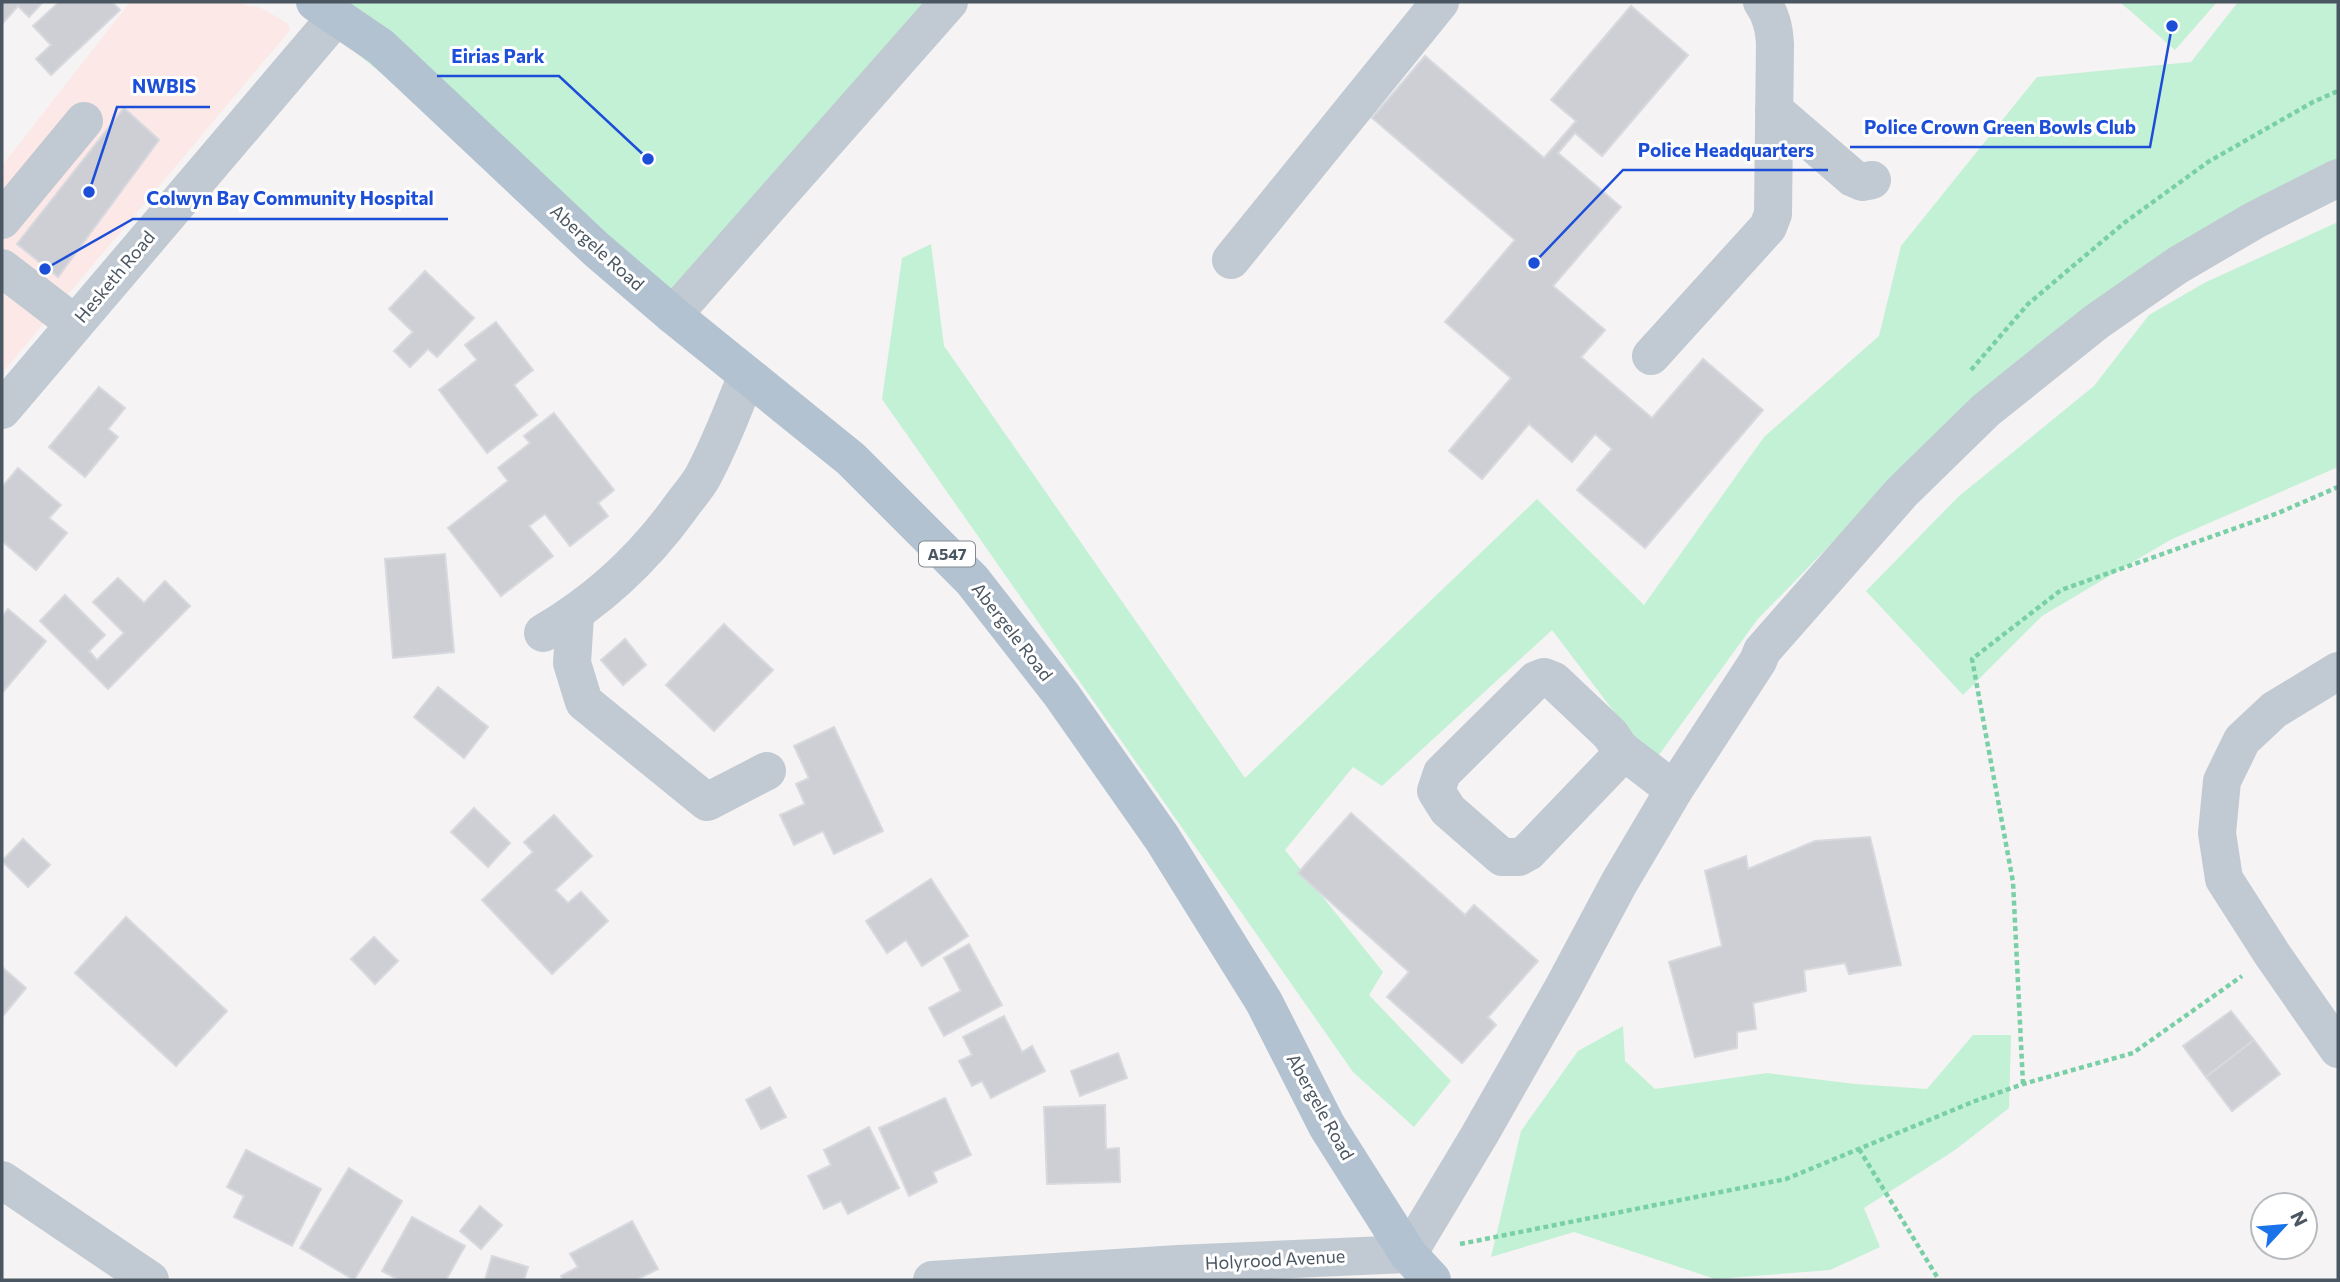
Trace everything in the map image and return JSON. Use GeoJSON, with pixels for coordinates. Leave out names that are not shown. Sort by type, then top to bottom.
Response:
{"type":"FeatureCollection","features":[{"type":"Feature","properties":{"kind":"main road","name":"Abergele Road"},"geometry":{"type":"LineString","coordinates":[[326,9],[381,47],[596,249],[851,459],[972,580],[1061,694],[1162,838],[1264,1002],[1326,1126],[1411,1272]]}},
{"type":"Feature","properties":{"kind":"street"},"geometry":{"type":"LineString","coordinates":[[673,315],[949,2]]}},
{"type":"Feature","properties":{"kind":"street"},"geometry":{"type":"LineString","coordinates":[[1231,260],[1440,2]]}},
{"type":"Feature","properties":{"kind":"street"},"geometry":{"type":"LineString","coordinates":[[1651,356],[1768,228],[1773,214],[1774,26],[1762,2]]}},
{"type":"Feature","properties":{"kind":"street","name":"Hesketh Road"},"geometry":{"type":"LineString","coordinates":[[2,410],[75,324],[326,9]]}},
{"type":"Feature","properties":{"kind":"street"},"geometry":{"type":"LineString","coordinates":[[1774,110],[1853,178],[1862,182],[1872,180]]}},
{"type":"Feature","properties":{"kind":"street"},"geometry":{"type":"LineString","coordinates":[[2,220],[84,121]]}},
{"type":"Feature","properties":{"kind":"street"},"geometry":{"type":"LineString","coordinates":[[1411,1272],[1480,1134],[1619,883],[1762,651],[1902,492],[1986,410],[2096,322],[2178,265],[2255,220],[2338,178]]}},
{"type":"Feature","properties":{"kind":"street"},"geometry":{"type":"LineString","coordinates":[[2,268],[75,324]]}},
{"type":"Feature","properties":{"kind":"street"},"geometry":{"type":"LineString","coordinates":[[747,375],[701,479],[661,534],[615,583],[559,624],[584,702],[707,802],[767,771]]}},
{"type":"Feature","properties":{"kind":"street"},"geometry":{"type":"LineString","coordinates":[[2338,671],[2274,710],[2242,740],[2222,782],[2217,833],[2224,879],[2338,1049]]}},
{"type":"Feature","properties":{"kind":"street"},"geometry":{"type":"LineString","coordinates":[[1623,751],[1528,852],[1519,857],[1502,857],[1448,810],[1436,791],[1442,774],[1536,680],[1544,677],[1554,681],[1610,734],[1623,751],[1674,790]]}},
{"type":"Feature","properties":{"kind":"street"},"geometry":{"type":"LineString","coordinates":[[2,1180],[150,1280]]}},
{"type":"Feature","properties":{"kind":"street","name":"Holyrood Avenue"},"geometry":{"type":"LineString","coordinates":[[932,1280],[1178,1264],[1411,1272]]}},
{"type":"Feature","properties":{"kind":"path"},"geometry":{"type":"LineString","coordinates":[[2023,1084],[2013,883],[1972,659],[2060,590],[2278,513],[2338,486]]}},
{"type":"Feature","properties":{"kind":"path"},"geometry":{"type":"LineString","coordinates":[[1411,1272],[1786,1179],[1976,1101],[2023,1084],[2133,1053],[2272,954]]}},
{"type":"Feature","properties":{"kind":"path"},"geometry":{"type":"LineString","coordinates":[[1859,1149],[1939,1280]]}},
{"type":"Feature","properties":{"kind":"shaded area"},"geometry":{"type":"Polygon","coordinates":[[[130,2],[241,2],[247,6],[259,7],[288,24],[290,30],[2,373],[2,166],[130,2]]]}},
{"type":"Feature","properties":{"kind":"green space"},"geometry":{"type":"Polygon","coordinates":[[[295,2],[949,2],[673,315],[295,2]]]}},
{"type":"Feature","properties":{"kind":"green space"},"geometry":{"type":"Polygon","coordinates":[[[2120,2],[2217,2],[2175,50],[2120,2]]]}},
{"type":"Feature","properties":{"kind":"green space"},"geometry":{"type":"Polygon","coordinates":[[[2238,2],[2338,2],[2338,164],[1898,475],[1757,620],[1653,763],[1552,630],[1382,786],[1353,767],[1285,850],[1383,972],[1369,995],[1451,1081],[1414,1127],[1353,1072],[882,399],[902,258],[931,244],[944,346],[1245,778],[1537,499],[1644,605],[1764,437],[1879,336],[1901,246],[2037,77],[2191,62],[2238,2]]]}},
{"type":"Feature","properties":{"kind":"green space"},"geometry":{"type":"Polygon","coordinates":[[[2338,222],[2338,467],[2170,540],[2042,616],[1963,695],[1866,591],[1958,497],[2094,386],[2149,315],[2204,283],[2338,222]]]}},
{"type":"Feature","properties":{"kind":"green space"},"geometry":{"type":"Polygon","coordinates":[[[1623,1026],[1625,1061],[1655,1089],[1767,1073],[1855,1084],[1927,1089],[1973,1035],[2011,1035],[2009,1108],[1955,1150],[1864,1208],[1880,1247],[1830,1270],[1715,1279],[1574,1232],[1491,1257],[1521,1131],[1578,1051],[1623,1026]]]}},
{"type":"Feature","properties":{"kind":"building"},"geometry":{"type":"Polygon","coordinates":[[[2,2],[43,2],[29,17],[18,6],[2,24],[2,2]]]}},
{"type":"Feature","properties":{"kind":"building"},"geometry":{"type":"Polygon","coordinates":[[[59,2],[112,2],[120,10],[51,75],[36,59],[51,45],[33,26],[59,2]]]}},
{"type":"Feature","properties":{"kind":"building"},"geometry":{"type":"Polygon","coordinates":[[[1631,6],[1688,55],[1602,156],[1575,133],[1558,153],[1621,207],[1553,286],[1605,330],[1581,357],[1652,418],[1703,359],[1763,410],[1645,548],[1577,490],[1612,449],[1595,434],[1572,462],[1529,424],[1482,479],[1449,451],[1511,378],[1445,322],[1515,240],[1372,118],[1425,56],[1544,158],[1576,121],[1551,100],[1631,6]]]}},
{"type":"Feature","properties":{"kind":"building"},"geometry":{"type":"Polygon","coordinates":[[[124,108],[159,140],[58,277],[17,244],[124,108]]]}},
{"type":"Feature","properties":{"kind":"building"},"geometry":{"type":"Polygon","coordinates":[[[425,271],[474,318],[437,357],[428,349],[410,367],[394,351],[413,332],[389,309],[425,271]]]}},
{"type":"Feature","properties":{"kind":"building"},"geometry":{"type":"Polygon","coordinates":[[[496,322],[533,370],[514,385],[537,415],[487,453],[439,390],[477,360],[465,345],[496,322]]]}},
{"type":"Feature","properties":{"kind":"building"},"geometry":{"type":"Polygon","coordinates":[[[99,387],[125,408],[108,429],[118,437],[85,477],[49,447],[99,387]]]}},
{"type":"Feature","properties":{"kind":"building"},"geometry":{"type":"Polygon","coordinates":[[[554,413],[614,490],[598,503],[608,516],[570,546],[545,514],[529,526],[553,556],[501,596],[448,528],[508,481],[498,468],[530,443],[524,436],[554,413]]]}},
{"type":"Feature","properties":{"kind":"building"},"geometry":{"type":"Polygon","coordinates":[[[18,468],[61,505],[49,518],[67,533],[36,570],[2,541],[2,487],[18,468]]]}},
{"type":"Feature","properties":{"kind":"building"},"geometry":{"type":"Polygon","coordinates":[[[445,554],[454,652],[393,658],[385,559],[445,554]]]}},
{"type":"Feature","properties":{"kind":"building"},"geometry":{"type":"Polygon","coordinates":[[[118,578],[144,603],[165,581],[190,606],[108,689],[40,621],[65,595],[105,635],[89,651],[97,660],[124,633],[93,602],[118,578]]]}},
{"type":"Feature","properties":{"kind":"building"},"geometry":{"type":"Polygon","coordinates":[[[8,609],[46,641],[2,693],[2,617],[8,609]]]}},
{"type":"Feature","properties":{"kind":"building"},"geometry":{"type":"Polygon","coordinates":[[[724,624],[773,670],[714,731],[666,685],[724,624]]]}},
{"type":"Feature","properties":{"kind":"building"},"geometry":{"type":"Polygon","coordinates":[[[625,639],[646,665],[623,685],[601,660],[625,639]]]}},
{"type":"Feature","properties":{"kind":"building"},"geometry":{"type":"Polygon","coordinates":[[[438,687],[488,727],[464,758],[414,717],[438,687]]]}},
{"type":"Feature","properties":{"kind":"building"},"geometry":{"type":"Polygon","coordinates":[[[834,727],[883,831],[834,854],[823,831],[794,845],[780,815],[805,804],[796,784],[809,778],[794,746],[834,727]]]}},
{"type":"Feature","properties":{"kind":"building"},"geometry":{"type":"Polygon","coordinates":[[[474,808],[510,843],[488,867],[451,832],[474,808]]]}},
{"type":"Feature","properties":{"kind":"building"},"geometry":{"type":"Polygon","coordinates":[[[1351,813],[1465,915],[1474,905],[1538,961],[1488,1017],[1496,1025],[1462,1063],[1387,997],[1409,972],[1298,873],[1351,813]]]}},
{"type":"Feature","properties":{"kind":"building"},"geometry":{"type":"Polygon","coordinates":[[[554,815],[592,856],[555,890],[568,903],[581,892],[608,921],[552,974],[482,900],[533,852],[524,842],[554,815]]]}},
{"type":"Feature","properties":{"kind":"building"},"geometry":{"type":"Polygon","coordinates":[[[1870,837],[1901,965],[1849,974],[1845,963],[1804,970],[1806,991],[1753,1003],[1756,1029],[1737,1032],[1737,1048],[1695,1057],[1669,962],[1722,946],[1705,871],[1746,856],[1748,869],[1815,841],[1870,837]]]}},
{"type":"Feature","properties":{"kind":"building"},"geometry":{"type":"Polygon","coordinates":[[[23,839],[50,865],[28,887],[2,861],[23,839]]]}},
{"type":"Feature","properties":{"kind":"building"},"geometry":{"type":"Polygon","coordinates":[[[931,879],[968,936],[922,966],[906,940],[887,953],[866,921],[931,879]]]}},
{"type":"Feature","properties":{"kind":"building"},"geometry":{"type":"Polygon","coordinates":[[[126,917],[227,1011],[176,1066],[75,973],[126,917]]]}},
{"type":"Feature","properties":{"kind":"building"},"geometry":{"type":"Polygon","coordinates":[[[374,937],[398,961],[375,984],[351,959],[374,937]]]}},
{"type":"Feature","properties":{"kind":"building"},"geometry":{"type":"Polygon","coordinates":[[[969,944],[1002,1005],[944,1036],[929,1008],[961,991],[944,958],[969,944]]]}},
{"type":"Feature","properties":{"kind":"building"},"geometry":{"type":"Polygon","coordinates":[[[2,967],[26,988],[2,1017],[2,967]]]}},
{"type":"Feature","properties":{"kind":"building"},"geometry":{"type":"Polygon","coordinates":[[[2231,1011],[2254,1040],[2206,1077],[2183,1046],[2231,1011]]]}},
{"type":"Feature","properties":{"kind":"building"},"geometry":{"type":"Polygon","coordinates":[[[1004,1016],[1022,1052],[1032,1046],[1045,1071],[991,1098],[982,1081],[972,1086],[959,1061],[972,1055],[963,1037],[1004,1016]]]}},
{"type":"Feature","properties":{"kind":"building"},"geometry":{"type":"Polygon","coordinates":[[[2254,1040],[2280,1074],[2232,1111],[2206,1077],[2254,1040]]]}},
{"type":"Feature","properties":{"kind":"building"},"geometry":{"type":"Polygon","coordinates":[[[1118,1053],[1127,1078],[1080,1096],[1071,1071],[1118,1053]]]}},
{"type":"Feature","properties":{"kind":"building"},"geometry":{"type":"Polygon","coordinates":[[[770,1087],[786,1117],[761,1129],[746,1100],[770,1087]]]}},
{"type":"Feature","properties":{"kind":"building"},"geometry":{"type":"Polygon","coordinates":[[[945,1098],[971,1155],[933,1172],[937,1182],[909,1196],[879,1128],[945,1098]]]}},
{"type":"Feature","properties":{"kind":"building"},"geometry":{"type":"Polygon","coordinates":[[[1105,1105],[1106,1149],[1119,1148],[1120,1182],[1047,1184],[1044,1107],[1105,1105]]]}},
{"type":"Feature","properties":{"kind":"building"},"geometry":{"type":"Polygon","coordinates":[[[869,1127],[899,1188],[848,1214],[841,1201],[824,1209],[808,1176],[831,1165],[824,1150],[869,1127]]]}},
{"type":"Feature","properties":{"kind":"building"},"geometry":{"type":"Polygon","coordinates":[[[246,1150],[321,1189],[292,1246],[234,1217],[244,1196],[227,1187],[246,1150]]]}},
{"type":"Feature","properties":{"kind":"building"},"geometry":{"type":"Polygon","coordinates":[[[349,1168],[402,1201],[354,1280],[300,1248],[349,1168]]]}},
{"type":"Feature","properties":{"kind":"building"},"geometry":{"type":"Polygon","coordinates":[[[480,1206],[502,1225],[481,1249],[460,1231],[480,1206]]]}},
{"type":"Feature","properties":{"kind":"building"},"geometry":{"type":"Polygon","coordinates":[[[412,1217],[465,1246],[446,1280],[399,1280],[382,1271],[412,1217]]]}},
{"type":"Feature","properties":{"kind":"building"},"geometry":{"type":"Polygon","coordinates":[[[632,1221],[658,1269],[636,1280],[563,1280],[561,1276],[578,1267],[570,1254],[632,1221]]]}},
{"type":"Feature","properties":{"kind":"building"},"geometry":{"type":"Polygon","coordinates":[[[492,1256],[528,1267],[524,1280],[485,1280],[492,1256]]]}},
{"type":"Feature","properties":{"kind":"place","name":"Police Crown Green Bowls Club"},"geometry":{"type":"Point","coordinates":[2172,26]}},
{"type":"Feature","properties":{"kind":"place","name":"Eirias Park"},"geometry":{"type":"Point","coordinates":[648,159]}},
{"type":"Feature","properties":{"kind":"place","name":"NWBIS"},"geometry":{"type":"Point","coordinates":[89,192]}},
{"type":"Feature","properties":{"kind":"place","name":"Police Headquarters"},"geometry":{"type":"Point","coordinates":[1534,263]}},
{"type":"Feature","properties":{"kind":"place","name":"Colwyn Bay Community Hospital"},"geometry":{"type":"Point","coordinates":[45,269]}}]}
